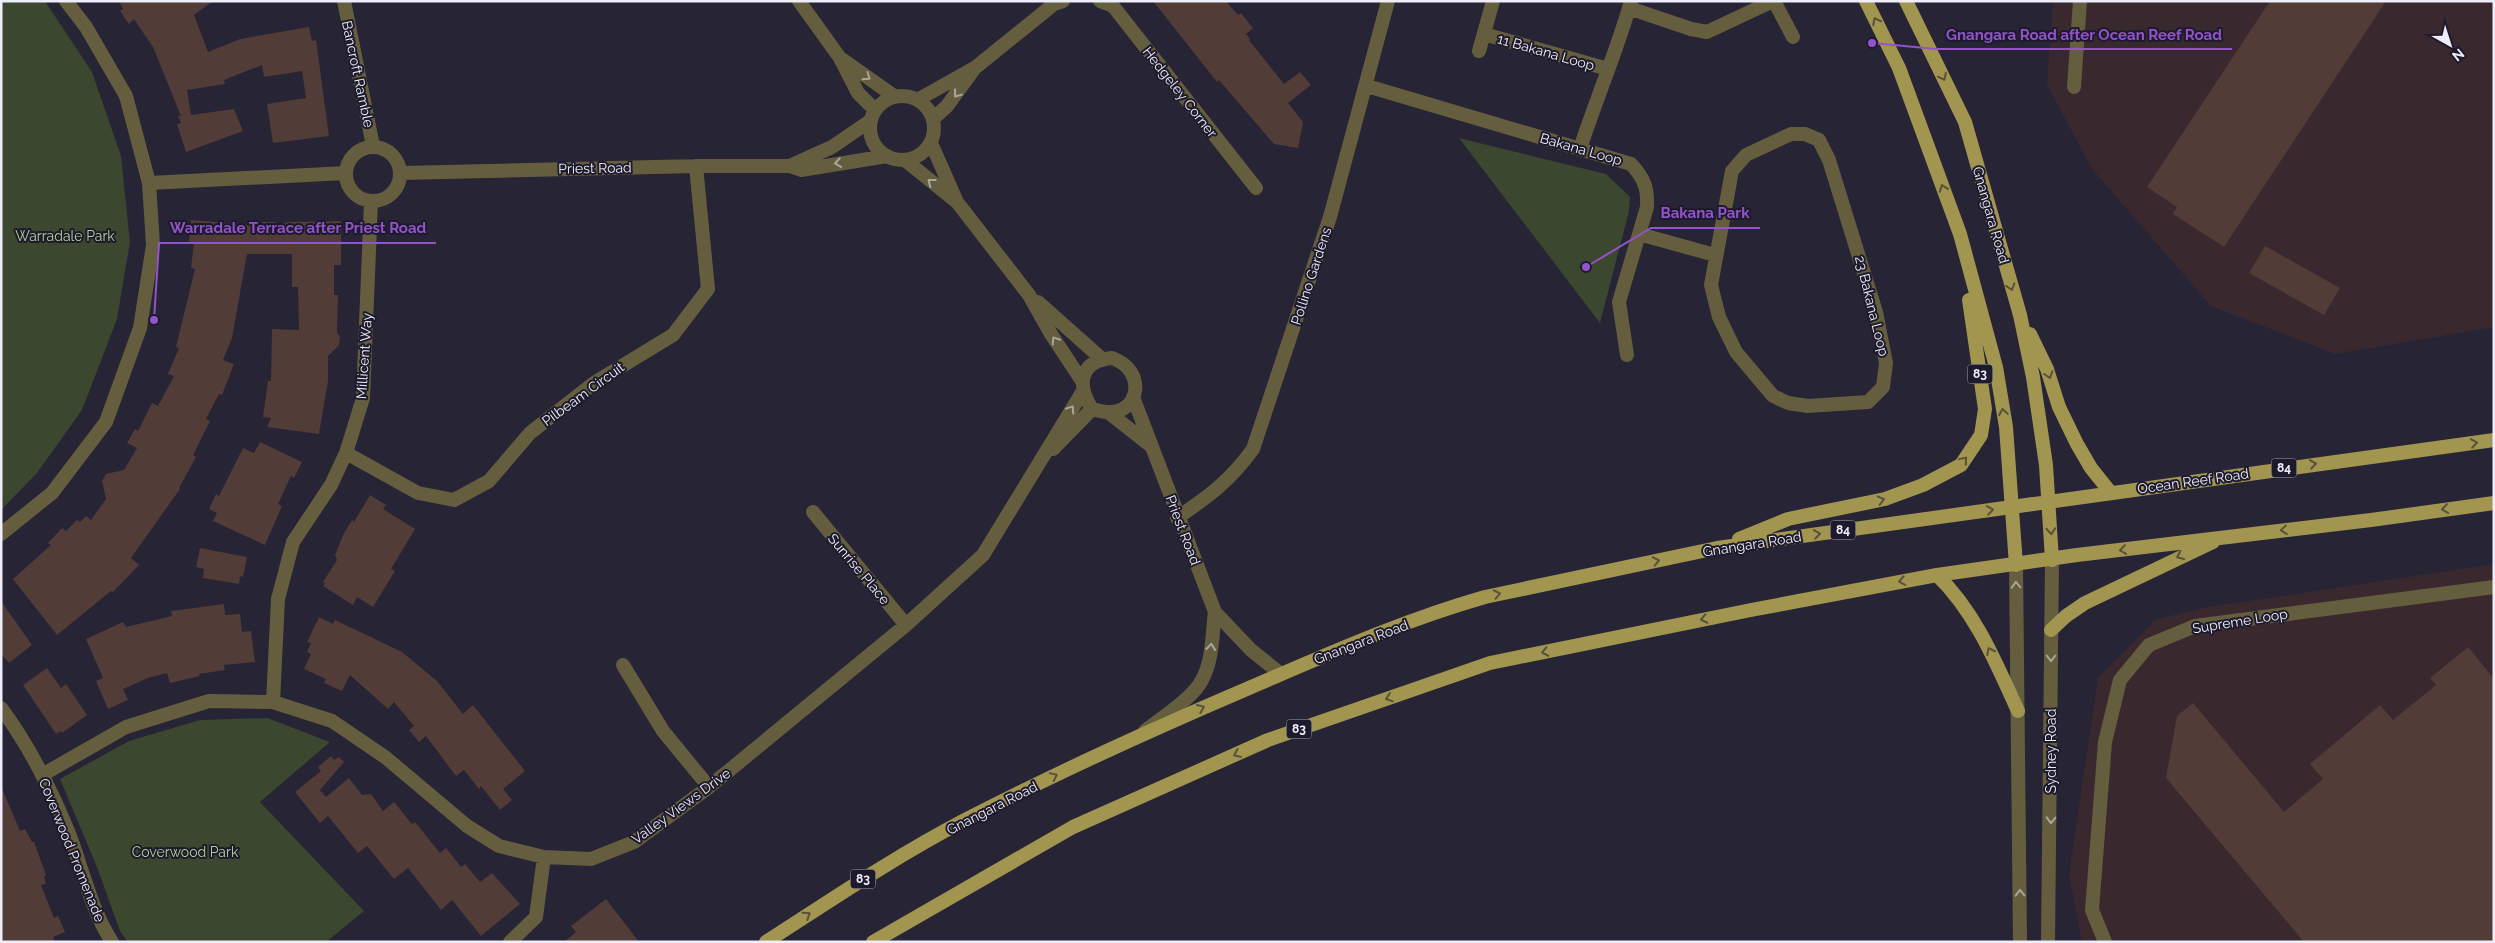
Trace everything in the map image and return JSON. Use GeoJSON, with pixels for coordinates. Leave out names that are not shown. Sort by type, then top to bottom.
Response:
{"type":"FeatureCollection","features":[{"type":"Feature","properties":{"kind":"main road","name":"83"},"geometry":{"type":"LineString","coordinates":[[1866,1],[1899,68],[1960,234],[1996,367],[2006,427],[2012,507]]}},
{"type":"Feature","properties":{"kind":"main road","name":"Gnangara Road"},"geometry":{"type":"LineString","coordinates":[[1906,1],[1965,122],[2020,315],[2033,377],[2049,501],[2052,560]]}},
{"type":"Feature","properties":{"kind":"main road","name":"83"},"geometry":{"type":"LineString","coordinates":[[1717,548],[1788,520],[1886,499],[1923,485],[1961,465],[1981,435],[1985,409],[1960,234]]}},
{"type":"Feature","properties":{"kind":"main road"},"geometry":{"type":"LineString","coordinates":[[2020,315],[2047,369],[2059,407],[2077,444],[2091,468],[2111,493]]}},
{"type":"Feature","properties":{"kind":"main road","name":"Ocean Reef Road"},"geometry":{"type":"LineString","coordinates":[[2012,507],[2494,440]]}},
{"type":"Feature","properties":{"kind":"main road"},"geometry":{"type":"LineString","coordinates":[[2052,560],[2225,536],[2371,520],[2494,502]]}},
{"type":"Feature","properties":{"kind":"main road","name":"Gnangara Road"},"geometry":{"type":"LineString","coordinates":[[766,942],[862,880],[963,821],[1139,735],[1281,674],[1467,602],[1717,548],[2012,507]]}},
{"type":"Feature","properties":{"kind":"main road"},"geometry":{"type":"LineString","coordinates":[[2012,507],[2016,565]]}},
{"type":"Feature","properties":{"kind":"main road"},"geometry":{"type":"LineString","coordinates":[[2051,630],[2066,616],[2085,603],[2225,536]]}},
{"type":"Feature","properties":{"kind":"main road","name":"83"},"geometry":{"type":"LineString","coordinates":[[873,942],[1072,828],[1268,740],[1490,663],[1937,575],[2052,560]]}},
{"type":"Feature","properties":{"kind":"main road"},"geometry":{"type":"LineString","coordinates":[[1937,575],[1956,594],[1969,613],[2018,711]]}},
{"type":"Feature","properties":{"kind":"street"},"geometry":{"type":"LineString","coordinates":[[1,534],[52,493],[106,422],[140,328],[153,245],[148,183],[126,96],[86,27],[66,1]]}},
{"type":"Feature","properties":{"kind":"street","name":"Bancroft Ramble"},"geometry":{"type":"LineString","coordinates":[[344,1],[373,146]]}},
{"type":"Feature","properties":{"kind":"street"},"geometry":{"type":"LineString","coordinates":[[799,1],[840,58],[858,93],[873,115]]}},
{"type":"Feature","properties":{"kind":"street"},"geometry":{"type":"LineString","coordinates":[[919,99],[976,66],[1054,4],[1063,1]]}},
{"type":"Feature","properties":{"kind":"street","name":"Hedgeley Corner"},"geometry":{"type":"LineString","coordinates":[[1100,1],[1113,6],[1256,188]]}},
{"type":"Feature","properties":{"kind":"street","name":"Pollino Gardens"},"geometry":{"type":"LineString","coordinates":[[1177,518],[1220,488],[1253,449],[1330,217],[1367,86],[1388,1]]}},
{"type":"Feature","properties":{"kind":"street","name":"11 Bakana Loop"},"geometry":{"type":"LineString","coordinates":[[1479,51],[1493,1]]}},
{"type":"Feature","properties":{"kind":"street","name":"11 Bakana Loop"},"geometry":{"type":"LineString","coordinates":[[1580,149],[1608,69],[1614,59],[1630,5],[1691,29],[1708,32],[1759,5],[1773,1],[1793,37]]}},
{"type":"Feature","properties":{"kind":"street"},"geometry":{"type":"LineString","coordinates":[[2074,86],[2080,1]]}},
{"type":"Feature","properties":{"kind":"street","name":"11 Bakana Loop"},"geometry":{"type":"LineString","coordinates":[[1484,34],[1608,69]]}},
{"type":"Feature","properties":{"kind":"street"},"geometry":{"type":"LineString","coordinates":[[840,58],[894,96]]}},
{"type":"Feature","properties":{"kind":"street"},"geometry":{"type":"LineString","coordinates":[[934,118],[947,106],[976,66]]}},
{"type":"Feature","properties":{"kind":"street","name":"Bakana Loop"},"geometry":{"type":"LineString","coordinates":[[1367,86],[1631,164],[1643,177],[1648,192],[1647,207],[1619,302],[1627,355]]}},
{"type":"Feature","properties":{"kind":"street"},"geometry":{"type":"LineString","coordinates":[[906,160],[923,153],[931,143],[935,131],[934,118],[928,107],[919,99],[906,95],[894,96],[882,102],[873,115],[870,132],[874,142],[887,156],[906,160],[957,202],[1030,295],[1082,386],[1092,408],[1108,412],[1151,447]]}},
{"type":"Feature","properties":{"kind":"street","name":"Priest Road"},"geometry":{"type":"LineString","coordinates":[[790,166],[832,147],[873,115]]}},
{"type":"Feature","properties":{"kind":"street","name":"23 Bakana Loop"},"geometry":{"type":"LineString","coordinates":[[1791,134],[1805,134],[1819,140],[1832,169],[1876,312],[1886,363],[1883,387],[1868,402],[1808,406],[1788,403],[1773,396],[1736,352],[1719,317],[1711,285],[1715,255],[1723,224],[1732,171],[1746,155],[1791,134]]}},
{"type":"Feature","properties":{"kind":"street"},"geometry":{"type":"LineString","coordinates":[[931,143],[957,202]]}},
{"type":"Feature","properties":{"kind":"street"},"geometry":{"type":"LineString","coordinates":[[373,146],[384,148],[392,154],[398,163],[401,173],[395,190],[389,196],[371,201],[361,199],[353,192],[347,183],[346,173],[348,163],[354,154],[363,148],[373,146]]}},
{"type":"Feature","properties":{"kind":"street","name":"Priest Road"},"geometry":{"type":"LineString","coordinates":[[401,173],[696,166],[790,166],[801,170],[887,156]]}},
{"type":"Feature","properties":{"kind":"street","name":"Pilbeam Circuit"},"geometry":{"type":"LineString","coordinates":[[346,452],[418,493],[454,500],[489,480],[530,433],[594,383],[673,335],[708,289],[696,166]]}},
{"type":"Feature","properties":{"kind":"street"},"geometry":{"type":"LineString","coordinates":[[148,183],[346,173]]}},
{"type":"Feature","properties":{"kind":"street","name":"Millicent Way"},"geometry":{"type":"LineString","coordinates":[[273,702],[278,599],[293,542],[331,485],[346,452],[363,398],[371,201]]}},
{"type":"Feature","properties":{"kind":"street"},"geometry":{"type":"LineString","coordinates":[[1639,234],[1715,255]]}},
{"type":"Feature","properties":{"kind":"street"},"geometry":{"type":"LineString","coordinates":[[1030,295],[1102,359]]}},
{"type":"Feature","properties":{"kind":"street"},"geometry":{"type":"LineString","coordinates":[[1082,386],[1086,371],[1092,363],[1102,359],[1112,358],[1122,361],[1130,368],[1136,382],[1133,397],[1126,405],[1108,412]]}},
{"type":"Feature","properties":{"kind":"street","name":"Valley Views Drive"},"geometry":{"type":"LineString","coordinates":[[42,775],[126,726],[209,701],[273,702],[332,721],[385,757],[467,826],[499,846],[544,857],[590,859],[634,842],[709,787],[906,625],[983,555],[1044,458],[1082,386]]}},
{"type":"Feature","properties":{"kind":"street","name":"Priest Road"},"geometry":{"type":"LineString","coordinates":[[1133,397],[1177,518],[1215,612],[1250,650],[1281,674]]}},
{"type":"Feature","properties":{"kind":"street","name":"Valley Views Drive"},"geometry":{"type":"LineString","coordinates":[[1044,458],[1092,408]]}},
{"type":"Feature","properties":{"kind":"street","name":"Sunrise Place"},"geometry":{"type":"LineString","coordinates":[[813,512],[906,625]]}},
{"type":"Feature","properties":{"kind":"street","name":"Sydney Road"},"geometry":{"type":"LineString","coordinates":[[2048,942],[2051,817],[2052,560]]}},
{"type":"Feature","properties":{"kind":"street"},"geometry":{"type":"LineString","coordinates":[[2016,565],[2020,942]]}},
{"type":"Feature","properties":{"kind":"street","name":"Supreme Loop"},"geometry":{"type":"LineString","coordinates":[[2105,942],[2092,910],[2105,742],[2120,680],[2149,645],[2195,626],[2494,587]]}},
{"type":"Feature","properties":{"kind":"street","name":"Priest Road"},"geometry":{"type":"LineString","coordinates":[[1139,735],[1179,704],[1202,682],[1210,660],[1215,612]]}},
{"type":"Feature","properties":{"kind":"street"},"geometry":{"type":"LineString","coordinates":[[623,665],[663,730],[709,787]]}},
{"type":"Feature","properties":{"kind":"street","name":"Coverwood Promenade"},"geometry":{"type":"LineString","coordinates":[[1,708],[22,736],[42,775],[69,834],[100,923],[112,942]]}},
{"type":"Feature","properties":{"kind":"street"},"geometry":{"type":"LineString","coordinates":[[510,942],[536,917],[544,857]]}},
{"type":"Feature","properties":{"kind":"shaded area"},"geometry":{"type":"Polygon","coordinates":[[[2053,1],[2494,1],[2494,327],[2335,354],[2211,306],[2092,169],[2047,85],[2053,1]]]}},
{"type":"Feature","properties":{"kind":"shaded area"},"geometry":{"type":"Polygon","coordinates":[[[2494,564],[2494,942],[2082,942],[2069,875],[2098,678],[2156,619],[2209,607],[2494,564]]]}},
{"type":"Feature","properties":{"kind":"green space","name":"Warradale Park"},"geometry":{"type":"Polygon","coordinates":[[[1,1],[45,1],[92,72],[121,156],[130,242],[117,319],[82,410],[37,473],[1,510],[1,1]]]}},
{"type":"Feature","properties":{"kind":"green space"},"geometry":{"type":"Polygon","coordinates":[[[1459,138],[1606,174],[1630,197],[1629,211],[1600,323],[1459,138]]]}},
{"type":"Feature","properties":{"kind":"green space","name":"Coverwood Park"},"geometry":{"type":"Polygon","coordinates":[[[267,718],[330,742],[260,802],[364,911],[326,942],[128,942],[120,931],[97,867],[60,779],[129,741],[200,720],[267,718]]]}},
{"type":"Feature","properties":{"kind":"building"},"geometry":{"type":"Polygon","coordinates":[[[119,1],[213,1],[194,15],[208,52],[240,39],[309,27],[312,41],[316,40],[329,136],[273,143],[267,104],[306,98],[302,71],[264,77],[262,65],[224,80],[225,84],[187,90],[191,115],[234,109],[243,131],[186,152],[177,124],[181,123],[178,116],[181,116],[153,47],[134,19],[129,24],[120,11],[123,9],[119,1]]]}},
{"type":"Feature","properties":{"kind":"building"},"geometry":{"type":"Polygon","coordinates":[[[1153,1],[1226,1],[1238,15],[1241,13],[1253,28],[1246,34],[1249,40],[1284,84],[1300,72],[1311,85],[1288,103],[1303,122],[1298,148],[1274,144],[1219,80],[1217,82],[1153,1]]]}},
{"type":"Feature","properties":{"kind":"building"},"geometry":{"type":"Polygon","coordinates":[[[2270,1],[2386,1],[2224,247],[2173,214],[2177,207],[2147,187],[2270,1]]]}},
{"type":"Feature","properties":{"kind":"building"},"geometry":{"type":"Polygon","coordinates":[[[191,220],[262,226],[262,222],[275,222],[277,225],[289,222],[341,221],[341,265],[334,265],[334,295],[338,295],[337,333],[340,336],[339,345],[328,356],[328,381],[319,434],[267,427],[271,418],[263,417],[268,381],[271,381],[272,329],[299,330],[298,287],[292,287],[292,254],[247,254],[232,338],[223,360],[234,364],[222,395],[219,394],[206,419],[210,421],[193,455],[196,457],[180,489],[131,558],[139,565],[113,592],[111,591],[57,635],[13,579],[51,545],[48,543],[62,528],[66,531],[77,520],[80,522],[86,516],[91,520],[106,499],[102,481],[106,474],[124,470],[137,448],[127,443],[135,429],[138,431],[152,403],[158,406],[174,376],[168,374],[179,348],[176,347],[195,269],[191,268],[194,242],[189,242],[191,220]]]}},
{"type":"Feature","properties":{"kind":"building"},"geometry":{"type":"Polygon","coordinates":[[[2265,246],[2340,288],[2324,315],[2249,273],[2265,246]]]}},
{"type":"Feature","properties":{"kind":"building"},"geometry":{"type":"Polygon","coordinates":[[[260,442],[302,462],[294,478],[291,476],[278,504],[282,506],[265,545],[213,521],[217,513],[209,509],[216,494],[219,496],[243,448],[254,453],[260,442]]]}},
{"type":"Feature","properties":{"kind":"building"},"geometry":{"type":"Polygon","coordinates":[[[370,495],[386,505],[383,509],[415,529],[391,569],[395,571],[373,607],[357,597],[353,605],[323,586],[325,583],[323,582],[337,560],[335,555],[343,535],[352,520],[354,522],[370,495]]]}},
{"type":"Feature","properties":{"kind":"building"},"geometry":{"type":"Polygon","coordinates":[[[200,548],[247,557],[243,577],[240,576],[239,584],[203,578],[204,569],[196,567],[200,548]]]}},
{"type":"Feature","properties":{"kind":"building"},"geometry":{"type":"Polygon","coordinates":[[[1,601],[32,645],[9,663],[1,654],[1,601]]]}},
{"type":"Feature","properties":{"kind":"building"},"geometry":{"type":"Polygon","coordinates":[[[224,604],[225,615],[240,614],[242,632],[251,631],[255,662],[224,665],[225,670],[199,674],[200,676],[170,683],[167,673],[148,678],[123,689],[128,700],[108,709],[96,681],[103,678],[86,639],[123,622],[126,627],[172,616],[171,611],[224,604]]]}},
{"type":"Feature","properties":{"kind":"building"},"geometry":{"type":"Polygon","coordinates":[[[319,617],[333,624],[335,620],[402,652],[437,681],[463,714],[473,705],[525,771],[503,789],[512,800],[500,810],[481,786],[479,789],[464,770],[456,776],[426,736],[419,742],[409,730],[414,726],[394,702],[388,709],[350,675],[342,691],[324,683],[326,679],[304,669],[311,654],[307,652],[311,643],[307,642],[319,617]]]}},
{"type":"Feature","properties":{"kind":"building"},"geometry":{"type":"Polygon","coordinates":[[[2468,647],[2494,679],[2494,942],[2304,942],[2166,778],[2177,716],[2193,703],[2284,812],[2323,779],[2310,764],[2380,705],[2393,720],[2436,685],[2430,678],[2468,647]]]}},
{"type":"Feature","properties":{"kind":"building"},"geometry":{"type":"Polygon","coordinates":[[[47,668],[61,688],[66,684],[87,715],[62,733],[61,731],[56,734],[23,685],[47,668]]]}},
{"type":"Feature","properties":{"kind":"building"},"geometry":{"type":"Polygon","coordinates":[[[331,756],[334,760],[339,757],[344,762],[320,790],[326,797],[349,778],[362,795],[371,794],[383,811],[394,802],[412,824],[415,822],[440,853],[446,848],[461,867],[465,864],[480,882],[492,873],[520,904],[481,936],[452,900],[441,910],[408,868],[394,879],[367,846],[358,853],[328,816],[320,823],[295,792],[321,771],[318,767],[331,756]]]}},
{"type":"Feature","properties":{"kind":"building"},"geometry":{"type":"Polygon","coordinates":[[[1,786],[20,831],[25,829],[32,842],[34,842],[46,875],[44,877],[46,884],[41,885],[54,918],[58,916],[65,932],[53,937],[55,942],[1,942],[1,786]]]}},
{"type":"Feature","properties":{"kind":"building"},"geometry":{"type":"Polygon","coordinates":[[[606,899],[639,942],[564,942],[576,932],[571,926],[606,899]]]}},
{"type":"Feature","properties":{"kind":"place","name":"Gnangara Road after Ocean Reef Road"},"geometry":{"type":"Point","coordinates":[1872,43]}},
{"type":"Feature","properties":{"kind":"place","name":"Bakana Park"},"geometry":{"type":"Point","coordinates":[1586,267]}},
{"type":"Feature","properties":{"kind":"place","name":"Warradale Terrace after Priest Road"},"geometry":{"type":"Point","coordinates":[154,320]}}]}
